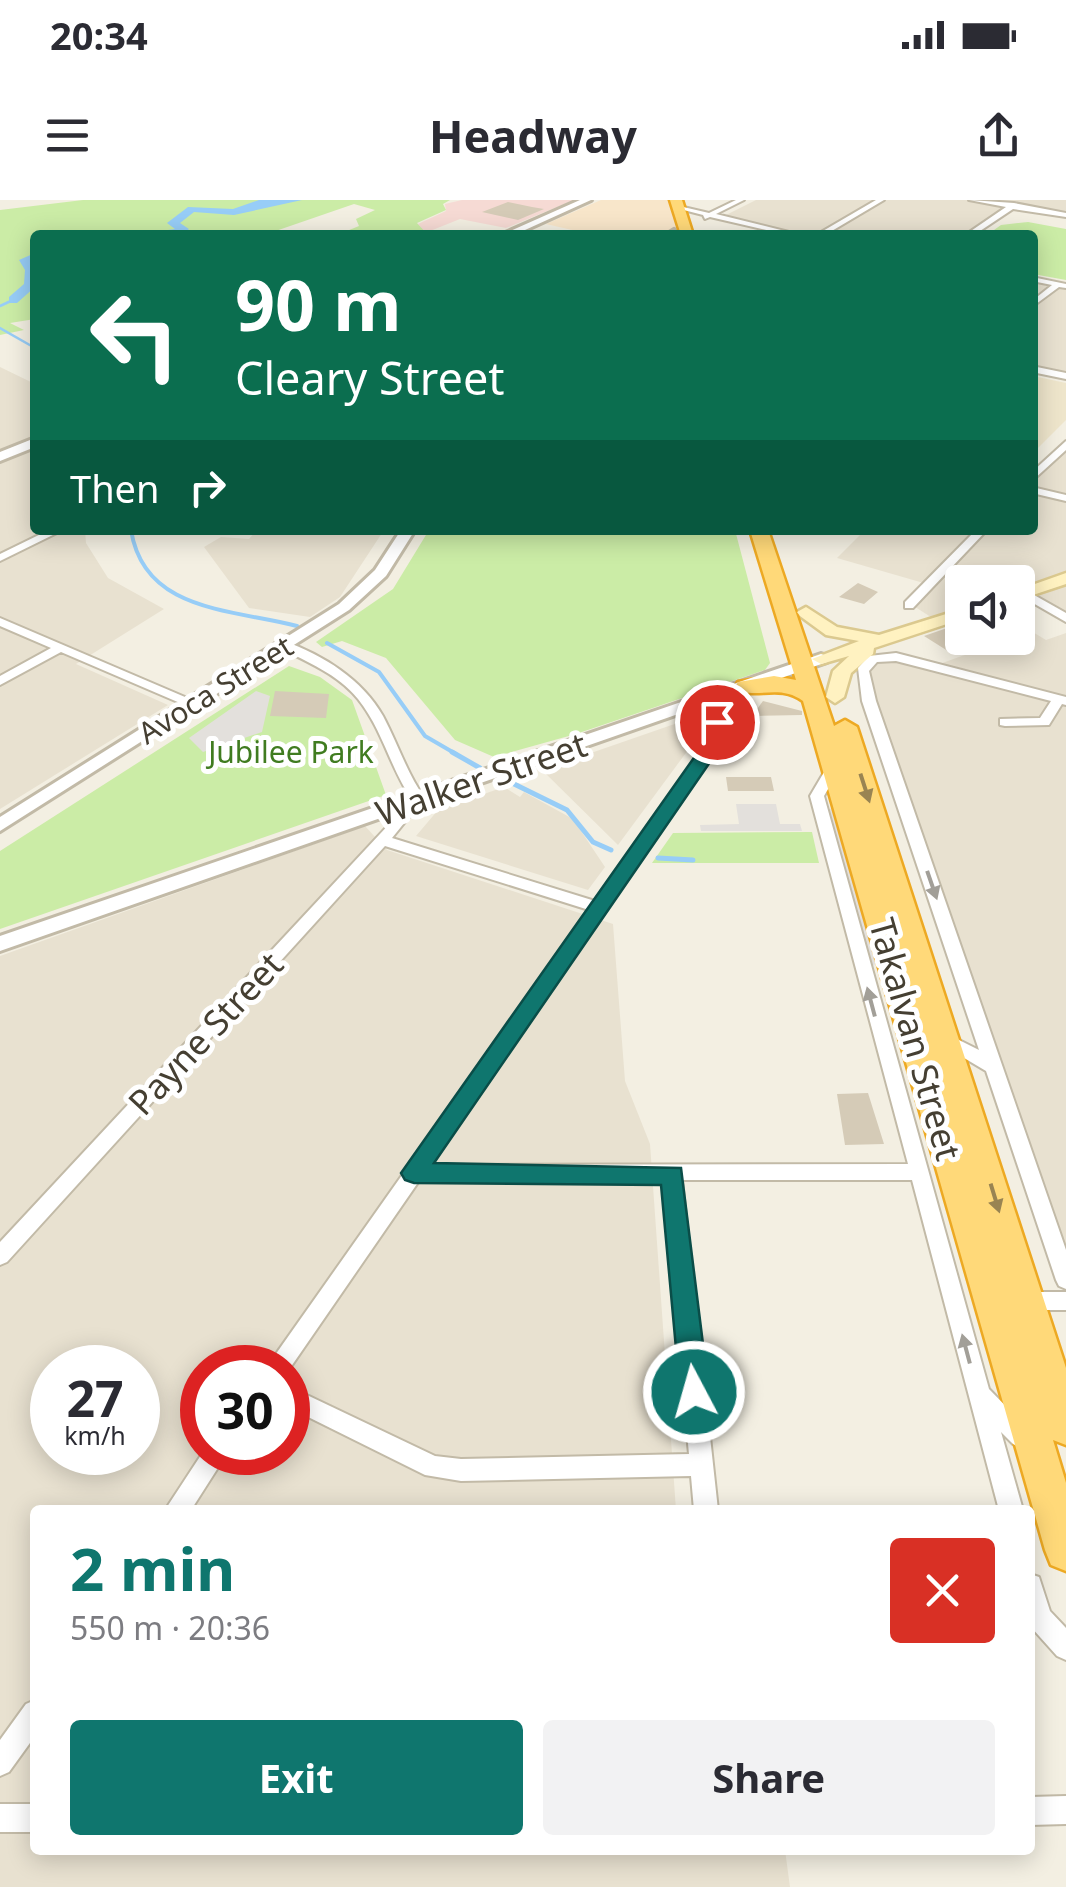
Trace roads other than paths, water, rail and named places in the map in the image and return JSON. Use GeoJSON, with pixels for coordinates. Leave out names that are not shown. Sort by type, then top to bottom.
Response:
{"type":"FeatureCollection","features":[{"type":"Feature","properties":{"kind":"highway"},"geometry":{"type":"LineString","coordinates":[[665,200],[680,226]]}},
{"type":"Feature","properties":{"kind":"highway","name":"Takalvan Street"},"geometry":{"type":"LineString","coordinates":[[761,535],[812,663],[945,1039],[1010,1301],[1040,1461],[1066,1550]]}},
{"type":"Feature","properties":{"kind":"highway","name":"Takalvan Street"},"geometry":{"type":"LineString","coordinates":[[780,535],[806,612],[812,663]]}},
{"type":"Feature","properties":{"kind":"highway"},"geometry":{"type":"LineString","coordinates":[[746,687],[786,682],[824,698]]}},
{"type":"Feature","properties":{"kind":"highway","name":"Takalvan Street"},"geometry":{"type":"LineString","coordinates":[[824,698],[836,765],[1010,1301],[1066,1427]]}},
{"type":"Feature","properties":{"kind":"main road"},"geometry":{"type":"LineString","coordinates":[[1035,589],[1066,578]]}},
{"type":"Feature","properties":{"kind":"main road"},"geometry":{"type":"LineString","coordinates":[[806,612],[826,629],[852,636],[878,638],[916,629]]}},
{"type":"Feature","properties":{"kind":"main road","name":"Walker Street"},"geometry":{"type":"LineString","coordinates":[[812,663],[945,620]]}},
{"type":"Feature","properties":{"kind":"main road"},"geometry":{"type":"LineString","coordinates":[[824,698],[850,661],[889,638]]}},
{"type":"Feature","properties":{"kind":"street"},"geometry":{"type":"LineString","coordinates":[[680,226],[710,218],[741,200]]}},
{"type":"Feature","properties":{"kind":"street"},"geometry":{"type":"LineString","coordinates":[[829,230],[882,200]]}},
{"type":"Feature","properties":{"kind":"street"},"geometry":{"type":"LineString","coordinates":[[972,200],[1066,216]]}},
{"type":"Feature","properties":{"kind":"street"},"geometry":{"type":"LineString","coordinates":[[976,230],[1022,200]]}},
{"type":"Feature","properties":{"kind":"street"},"geometry":{"type":"LineString","coordinates":[[520,230],[590,202]]}},
{"type":"Feature","properties":{"kind":"street"},"geometry":{"type":"LineString","coordinates":[[680,226],[710,218],[770,230]]}},
{"type":"Feature","properties":{"kind":"street"},"geometry":{"type":"LineString","coordinates":[[529,230],[545,221]]}},
{"type":"Feature","properties":{"kind":"street"},"geometry":{"type":"LineString","coordinates":[[1038,301],[1062,285]]}},
{"type":"Feature","properties":{"kind":"street"},"geometry":{"type":"LineString","coordinates":[[1038,370],[1066,376]]}},
{"type":"Feature","properties":{"kind":"street"},"geometry":{"type":"LineString","coordinates":[[0,457],[30,444]]}},
{"type":"Feature","properties":{"kind":"street"},"geometry":{"type":"LineString","coordinates":[[1038,472],[1066,444]]}},
{"type":"Feature","properties":{"kind":"street"},"geometry":{"type":"LineString","coordinates":[[1038,491],[1066,498]]}},
{"type":"Feature","properties":{"kind":"street"},"geometry":{"type":"LineString","coordinates":[[0,558],[48,535]]}},
{"type":"Feature","properties":{"kind":"street","name":"Avoca Street"},"geometry":{"type":"LineString","coordinates":[[0,824],[364,591],[404,535]]}},
{"type":"Feature","properties":{"kind":"street"},"geometry":{"type":"LineString","coordinates":[[909,604],[977,535]]}},
{"type":"Feature","properties":{"kind":"street"},"geometry":{"type":"LineString","coordinates":[[1035,602],[1066,618]]}},
{"type":"Feature","properties":{"kind":"street"},"geometry":{"type":"LineString","coordinates":[[0,622],[192,703]]}},
{"type":"Feature","properties":{"kind":"street"},"geometry":{"type":"LineString","coordinates":[[284,645],[338,675],[368,703],[406,784],[419,800]]}},
{"type":"Feature","properties":{"kind":"street"},"geometry":{"type":"LineString","coordinates":[[0,682],[62,647]]}},
{"type":"Feature","properties":{"kind":"street","name":"Takalvan Street"},"geometry":{"type":"LineString","coordinates":[[1062,700],[904,658],[869,661],[862,671],[1066,1280]]}},
{"type":"Feature","properties":{"kind":"street","name":"Walker Street"},"geometry":{"type":"LineString","coordinates":[[0,944],[812,663]]}},
{"type":"Feature","properties":{"kind":"street"},"geometry":{"type":"LineString","coordinates":[[1005,722],[1044,722],[1062,700]]}},
{"type":"Feature","properties":{"kind":"street"},"geometry":{"type":"LineString","coordinates":[[292,1345],[720,733],[719,724],[698,704]]}},
{"type":"Feature","properties":{"kind":"street","name":"Takalvan Street"},"geometry":{"type":"LineString","coordinates":[[836,765],[818,796],[1010,1505]]}},
{"type":"Feature","properties":{"kind":"street","name":"Payne Street"},"geometry":{"type":"LineString","coordinates":[[0,1256],[383,840],[402,817],[397,808]]}},
{"type":"Feature","properties":{"kind":"street"},"geometry":{"type":"LineString","coordinates":[[383,840],[598,908]]}},
{"type":"Feature","properties":{"kind":"street"},"geometry":{"type":"LineString","coordinates":[[945,1039],[994,1067]]}},
{"type":"Feature","properties":{"kind":"street"},"geometry":{"type":"LineString","coordinates":[[414,1173],[920,1172]]}},
{"type":"Feature","properties":{"kind":"street"},"geometry":{"type":"LineString","coordinates":[[672,1175],[706,1505]]}},
{"type":"Feature","properties":{"kind":"street"},"geometry":{"type":"LineString","coordinates":[[1010,1301],[1066,1300]]}},
{"type":"Feature","properties":{"kind":"street"},"geometry":{"type":"LineString","coordinates":[[978,1392],[1014,1427],[1040,1461]]}},
{"type":"Feature","properties":{"kind":"street"},"geometry":{"type":"LineString","coordinates":[[310,1407],[432,1467],[462,1470],[702,1465]]}},
{"type":"Feature","properties":{"kind":"street"},"geometry":{"type":"LineString","coordinates":[[180,1505],[201,1475]]}},
{"type":"Feature","properties":{"kind":"street"},"geometry":{"type":"LineString","coordinates":[[1035,1604],[1047,1628],[1066,1647]]}},
{"type":"Feature","properties":{"kind":"street"},"geometry":{"type":"LineString","coordinates":[[0,1762],[30,1719]]}},
{"type":"Feature","properties":{"kind":"street"},"geometry":{"type":"LineString","coordinates":[[1035,1811],[1066,1810]]}},
{"type":"Feature","properties":{"kind":"street"},"geometry":{"type":"LineString","coordinates":[[0,1818],[30,1818]]}},
{"type":"Feature","properties":{"kind":"waterway"},"geometry":{"type":"LineString","coordinates":[[182,230],[173,223],[192,209],[234,212],[260,203],[297,200]]}},
{"type":"Feature","properties":{"kind":"waterway"},"geometry":{"type":"LineString","coordinates":[[30,258],[25,260],[30,268]]}},
{"type":"Feature","properties":{"kind":"waterway"},"geometry":{"type":"LineString","coordinates":[[13,300],[30,285]]}},
{"type":"Feature","properties":{"kind":"waterway"},"geometry":{"type":"LineString","coordinates":[[0,306],[13,300]]}},
{"type":"Feature","properties":{"kind":"waterway"},"geometry":{"type":"LineString","coordinates":[[0,328],[30,345]]}},
{"type":"Feature","properties":{"kind":"waterway"},"geometry":{"type":"LineString","coordinates":[[132,535],[139,557],[153,577],[172,592],[219,610],[297,626]]}},
{"type":"Feature","properties":{"kind":"waterway"},"geometry":{"type":"LineString","coordinates":[[327,643],[379,672],[425,736],[456,754]]}},
{"type":"Feature","properties":{"kind":"waterway"},"geometry":{"type":"LineString","coordinates":[[452,752],[480,768]]}},
{"type":"Feature","properties":{"kind":"waterway"},"geometry":{"type":"LineString","coordinates":[[510,782],[567,810],[593,842],[611,850]]}},
{"type":"Feature","properties":{"kind":"waterway"},"geometry":{"type":"LineString","coordinates":[[658,858],[693,860]]}},
{"type":"Feature","properties":{"kind":"park label","name":"Jubilee Park"},"geometry":{"type":"Point","coordinates":[291,751]}}]}
